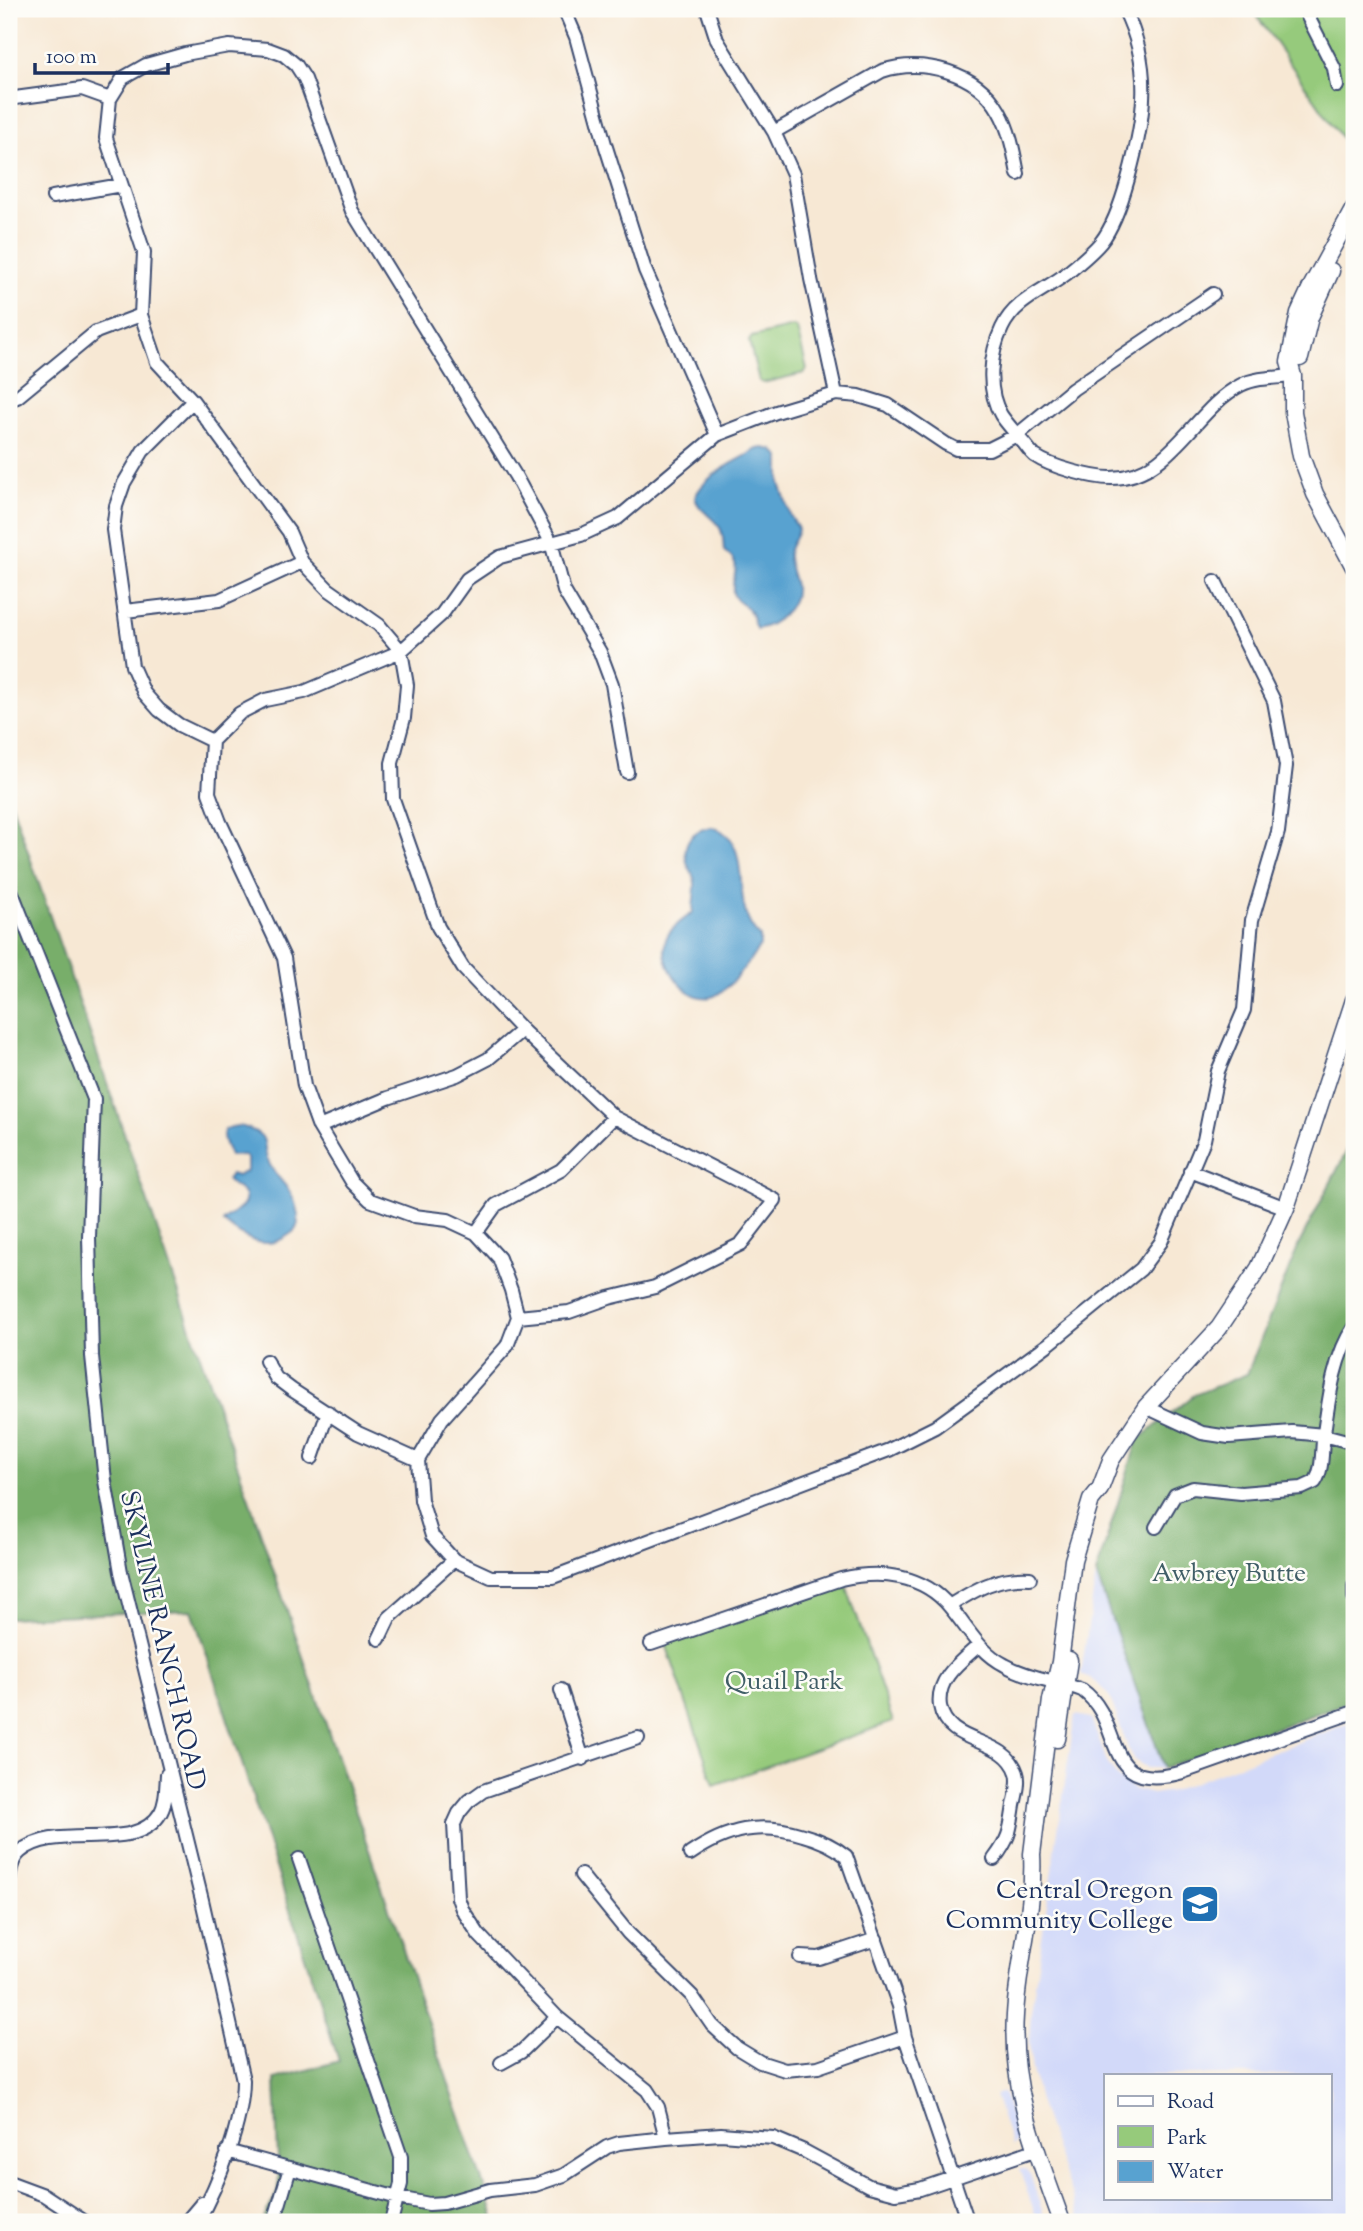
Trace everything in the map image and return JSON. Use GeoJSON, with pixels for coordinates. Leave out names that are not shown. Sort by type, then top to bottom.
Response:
{"type":"FeatureCollection","features":[{"type":"Feature","properties":{"kind":"main road"},"geometry":{"type":"LineString","coordinates":[[1354,208],[1299,313],[1289,362],[1293,376],[1293,412],[1301,456],[1315,494],[1354,567]]}},
{"type":"Feature","properties":{"kind":"main road"},"geometry":{"type":"LineString","coordinates":[[1293,376],[1318,297],[1354,229]]}},
{"type":"Feature","properties":{"kind":"main road"},"geometry":{"type":"LineString","coordinates":[[1062,2222],[1035,2150],[1017,2081],[1014,2032],[1016,1995],[1033,1875],[1040,1856],[1060,1683],[1100,1489],[1111,1460],[1146,1407],[1219,1328],[1245,1292],[1275,1237],[1354,1000]]}},
{"type":"Feature","properties":{"kind":"street"},"geometry":{"type":"LineString","coordinates":[[564,9],[576,37],[605,144],[645,270],[717,435]]}},
{"type":"Feature","properties":{"kind":"street"},"geometry":{"type":"LineString","coordinates":[[707,9],[721,48],[774,132],[794,179],[811,279],[836,394]]}},
{"type":"Feature","properties":{"kind":"street"},"geometry":{"type":"LineString","coordinates":[[1124,9],[1139,49],[1144,82],[1144,110],[1138,145],[1123,197],[1102,241],[1065,275],[1041,288],[1003,325],[994,348],[992,369],[1000,414],[1035,456],[1081,475],[1113,478],[1136,472],[1163,459],[1206,412],[1233,389],[1258,379],[1293,376]]}},
{"type":"Feature","properties":{"kind":"street"},"geometry":{"type":"LineString","coordinates":[[1304,9],[1334,68],[1337,86]]}},
{"type":"Feature","properties":{"kind":"street"},"geometry":{"type":"LineString","coordinates":[[518,1317],[569,1312],[609,1298],[655,1287],[741,1244],[775,1200],[614,1117],[522,1030],[463,968],[438,927],[393,799],[392,763],[404,718],[407,685],[401,651],[379,625],[328,589],[302,562],[289,532],[193,401],[157,362],[141,315],[144,252],[106,138],[110,99],[123,78],[158,61],[241,45],[268,49],[284,55],[296,65],[305,79],[352,211],[515,475],[551,542],[564,591],[600,652],[612,684],[627,772]]}},
{"type":"Feature","properties":{"kind":"street"},"geometry":{"type":"LineString","coordinates":[[774,132],[883,71],[898,66],[916,65],[939,69],[968,81],[993,102],[1000,111],[1011,139],[1018,174]]}},
{"type":"Feature","properties":{"kind":"street"},"geometry":{"type":"LineString","coordinates":[[15,98],[82,89],[110,99]]}},
{"type":"Feature","properties":{"kind":"street"},"geometry":{"type":"LineString","coordinates":[[53,197],[121,185]]}},
{"type":"Feature","properties":{"kind":"street"},"geometry":{"type":"LineString","coordinates":[[1213,294],[1073,389],[1017,435],[989,449],[956,449],[888,405],[859,396],[836,394],[776,412],[717,435],[618,518],[581,535],[500,557],[467,579],[442,614],[401,651],[304,692],[265,701],[240,713],[212,741],[209,793],[284,958],[304,1086],[319,1127],[352,1182],[370,1200],[414,1216],[448,1220],[476,1233],[499,1258],[511,1290],[518,1317],[507,1346],[442,1419],[418,1460],[421,1500],[432,1536],[454,1560],[491,1577],[553,1577],[912,1440],[935,1427],[1050,1343],[1141,1269],[1161,1242],[1204,1140],[1218,1071],[1244,1010],[1252,920],[1278,832],[1286,766],[1274,701],[1215,581]]}},
{"type":"Feature","properties":{"kind":"street"},"geometry":{"type":"LineString","coordinates":[[9,400],[17,397],[96,332],[141,315]]}},
{"type":"Feature","properties":{"kind":"street"},"geometry":{"type":"LineString","coordinates":[[193,401],[143,452],[124,483],[116,506],[113,530],[132,666],[144,693],[159,710],[179,725],[212,741]]}},
{"type":"Feature","properties":{"kind":"street"},"geometry":{"type":"LineString","coordinates":[[125,611],[219,600],[302,562]]}},
{"type":"Feature","properties":{"kind":"street","name":"SKYLINE RANCH ROAD"},"geometry":{"type":"LineString","coordinates":[[9,885],[94,1099],[90,1263],[92,1356],[105,1482],[121,1572],[234,2032],[243,2080],[243,2099],[228,2151],[197,2222]]}},
{"type":"Feature","properties":{"kind":"street"},"geometry":{"type":"LineString","coordinates":[[319,1127],[388,1098],[457,1075],[488,1059],[522,1030]]}},
{"type":"Feature","properties":{"kind":"street"},"geometry":{"type":"LineString","coordinates":[[476,1233],[496,1205],[561,1170],[614,1117]]}},
{"type":"Feature","properties":{"kind":"street"},"geometry":{"type":"LineString","coordinates":[[1190,1171],[1286,1208]]}},
{"type":"Feature","properties":{"kind":"street"},"geometry":{"type":"LineString","coordinates":[[1156,1527],[1175,1495],[1193,1488],[1241,1493],[1302,1488],[1315,1482],[1321,1465],[1335,1373],[1345,1340],[1354,1327]]}},
{"type":"Feature","properties":{"kind":"street"},"geometry":{"type":"LineString","coordinates":[[266,1361],[276,1378],[358,1433],[418,1460]]}},
{"type":"Feature","properties":{"kind":"street"},"geometry":{"type":"LineString","coordinates":[[1146,1407],[1202,1433],[1229,1437],[1292,1432],[1324,1435],[1354,1443]]}},
{"type":"Feature","properties":{"kind":"street"},"geometry":{"type":"LineString","coordinates":[[312,1458],[328,1412]]}},
{"type":"Feature","properties":{"kind":"street"},"geometry":{"type":"LineString","coordinates":[[379,1639],[389,1618],[454,1560]]}},
{"type":"Feature","properties":{"kind":"street"},"geometry":{"type":"LineString","coordinates":[[651,1644],[841,1579],[874,1573],[897,1576],[923,1585],[949,1606],[978,1646],[1005,1665],[1082,1690],[1093,1697],[1126,1766],[1154,1778],[1183,1772],[1354,1712]]}},
{"type":"Feature","properties":{"kind":"street"},"geometry":{"type":"LineString","coordinates":[[949,1606],[990,1583],[1003,1579],[1030,1578]]}},
{"type":"Feature","properties":{"kind":"street"},"geometry":{"type":"LineString","coordinates":[[978,1646],[958,1663],[942,1683],[939,1702],[941,1713],[948,1725],[958,1733],[993,1748],[1008,1759],[1017,1774],[1009,1840],[994,1859]]}},
{"type":"Feature","properties":{"kind":"street"},"geometry":{"type":"LineString","coordinates":[[561,1690],[583,1759]]}},
{"type":"Feature","properties":{"kind":"street"},"geometry":{"type":"LineString","coordinates":[[638,1738],[484,1791],[469,1801],[459,1813],[453,1835],[458,1898],[469,1922],[557,2017],[647,2090],[658,2107],[666,2138]]}},
{"type":"Feature","properties":{"kind":"street"},"geometry":{"type":"LineString","coordinates":[[9,1882],[12,1864],[20,1852],[40,1842],[83,1836],[124,1835],[147,1828],[160,1814],[164,1805],[169,1765]]}},
{"type":"Feature","properties":{"kind":"street"},"geometry":{"type":"LineString","coordinates":[[690,1854],[707,1842],[742,1829],[761,1826],[780,1827],[813,1838],[846,1856],[900,2006],[905,2037],[968,2222]]}},
{"type":"Feature","properties":{"kind":"street"},"geometry":{"type":"LineString","coordinates":[[299,1859],[401,2157],[401,2184],[391,2222]]}},
{"type":"Feature","properties":{"kind":"street"},"geometry":{"type":"LineString","coordinates":[[581,1875],[628,1933],[692,1996],[712,2025],[737,2048],[760,2062],[785,2070],[818,2067],[905,2037]]}},
{"type":"Feature","properties":{"kind":"street"},"geometry":{"type":"LineString","coordinates":[[800,1957],[819,1958],[876,1939]]}},
{"type":"Feature","properties":{"kind":"street"},"geometry":{"type":"LineString","coordinates":[[501,2063],[521,2052],[557,2017]]}},
{"type":"Feature","properties":{"kind":"street"},"geometry":{"type":"LineString","coordinates":[[228,2151],[398,2198],[429,2204],[444,2203],[490,2190],[536,2185],[564,2175],[607,2147],[666,2138],[721,2134],[773,2137],[869,2186],[896,2193],[920,2189],[1035,2150]]}},
{"type":"Feature","properties":{"kind":"street"},"geometry":{"type":"LineString","coordinates":[[274,2222],[290,2168]]}},
{"type":"Feature","properties":{"kind":"street"},"geometry":{"type":"LineString","coordinates":[[9,2182],[44,2195],[85,2222]]}},
{"type":"Feature","properties":{"kind":"street","name":"SKYLINE RANCH ROAD"},"geometry":{"type":"LineString","coordinates":[[186,2222],[208,2198]]}},
{"type":"Feature","properties":{"kind":"shaded area"},"geometry":{"type":"Polygon","coordinates":[[[1096,1574],[1164,1768],[1147,1768],[1134,1760],[1110,1697],[1097,1683],[1081,1674],[1096,1574]]]}},
{"type":"Feature","properties":{"kind":"shaded area","name":"Central Oregon Community College"},"geometry":{"type":"Polygon","coordinates":[[[1075,1715],[1091,1718],[1107,1762],[1117,1777],[1133,1789],[1152,1794],[1172,1791],[1354,1721],[1354,2222],[1081,2222],[1039,2101],[1029,2042],[1031,2012],[1075,1715]]]}},
{"type":"Feature","properties":{"kind":"shaded area"},"geometry":{"type":"Polygon","coordinates":[[[1003,2092],[1017,2137],[1012,2146],[995,2095],[1003,2092]]]}},
{"type":"Feature","properties":{"kind":"shaded area"},"geometry":{"type":"Polygon","coordinates":[[[1019,2169],[1026,2169],[1030,2174],[1046,2222],[1038,2222],[1019,2169]]]}},
{"type":"Feature","properties":{"kind":"green space"},"geometry":{"type":"Polygon","coordinates":[[[1252,9],[1354,9],[1354,156],[1252,9]]]}},
{"type":"Feature","properties":{"kind":"green space"},"geometry":{"type":"Polygon","coordinates":[[[793,327],[797,329],[807,369],[804,373],[763,383],[759,381],[749,341],[752,337],[793,327]]]}},
{"type":"Feature","properties":{"kind":"green space"},"geometry":{"type":"Polygon","coordinates":[[[9,796],[496,2222],[262,2222],[279,2189],[275,2079],[339,2061],[192,1610],[9,1618],[9,796]]]}},
{"type":"Feature","properties":{"kind":"green space","name":"Awbrey Butte"},"geometry":{"type":"Polygon","coordinates":[[[1354,1137],[1354,1700],[1164,1768],[1096,1574],[1137,1441],[1194,1395],[1247,1374],[1299,1244],[1354,1137]]]}},
{"type":"Feature","properties":{"kind":"green space","name":"Quail Park"},"geometry":{"type":"Polygon","coordinates":[[[844,1579],[893,1722],[714,1785],[665,1641],[844,1579]]]}},
{"type":"Feature","properties":{"kind":"water"},"geometry":{"type":"Polygon","coordinates":[[[757,449],[773,450],[780,457],[780,483],[790,515],[798,529],[788,554],[795,595],[783,615],[757,629],[750,611],[734,595],[736,566],[724,551],[721,531],[699,506],[695,497],[714,475],[757,449]]]}},
{"type":"Feature","properties":{"kind":"water"},"geometry":{"type":"Polygon","coordinates":[[[713,827],[727,835],[735,847],[745,909],[750,924],[760,937],[760,946],[724,989],[711,997],[701,997],[691,993],[674,977],[665,955],[665,945],[670,931],[693,912],[695,884],[687,862],[688,842],[700,830],[713,827]]]}},
{"type":"Feature","properties":{"kind":"water"},"geometry":{"type":"Polygon","coordinates":[[[240,1126],[262,1137],[270,1165],[291,1193],[296,1207],[296,1229],[272,1243],[255,1242],[223,1222],[245,1203],[244,1194],[227,1180],[231,1174],[237,1176],[247,1171],[247,1159],[243,1155],[230,1156],[223,1136],[227,1129],[240,1126]]]}},
{"type":"Feature","properties":{"kind":"place","name":"Central Oregon Community College"},"geometry":{"type":"Point","coordinates":[1200,1904]}}]}
